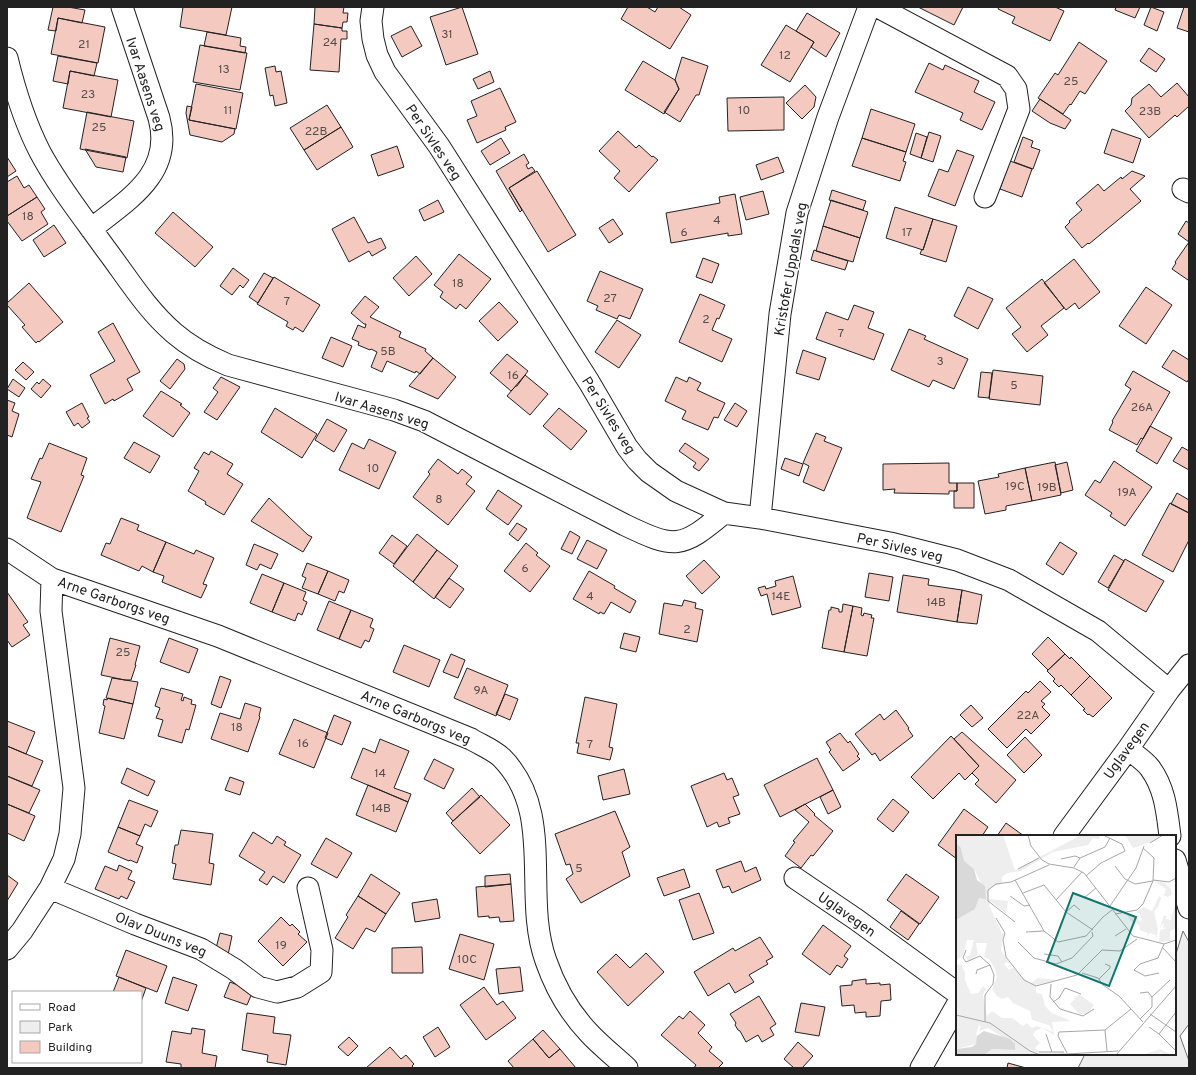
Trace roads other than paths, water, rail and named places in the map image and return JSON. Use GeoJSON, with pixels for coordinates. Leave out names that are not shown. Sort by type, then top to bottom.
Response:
{"type":"FeatureCollection","features":[{"type":"Feature","properties":{"kind":"street","name":"Ivar Aasens veg"},"geometry":{"type":"LineString","coordinates":[[91,229],[131,198],[149,178],[155,169],[162,149],[163,133],[159,118],[122,7]]}},
{"type":"Feature","properties":{"kind":"street","name":"Per Sivles veg"},"geometry":{"type":"LineString","coordinates":[[374,7],[371,21],[373,39],[377,55],[385,72],[438,146],[589,382],[627,447],[644,466],[663,483],[676,491],[724,513],[760,518],[890,543],[949,558],[1010,580],[1098,631],[1169,690]]}},
{"type":"Feature","properties":{"kind":"street","name":"Kristofer Uppdals veg"},"geometry":{"type":"LineString","coordinates":[[760,518],[780,314],[797,213],[828,117],[868,7]]}},
{"type":"Feature","properties":{"kind":"street"},"geometry":{"type":"LineString","coordinates":[[878,7],[1007,76],[1016,89],[1019,108],[985,197]]}},
{"type":"Feature","properties":{"kind":"street","name":"Ivar Aasens veg"},"geometry":{"type":"LineString","coordinates":[[7,58],[15,89],[28,125],[41,153],[65,192],[157,317],[174,333],[190,345],[217,360],[248,371],[394,410],[424,421],[625,525],[660,540],[680,542],[691,538],[724,513]]}},
{"type":"Feature","properties":{"kind":"street","name":"Arne Garborgs veg"},"geometry":{"type":"LineString","coordinates":[[7,549],[52,579],[218,636],[471,739],[501,757],[517,777],[528,800],[534,833],[538,934],[545,960],[561,996],[588,1033],[627,1068]]}},
{"type":"Feature","properties":{"kind":"street"},"geometry":{"type":"LineString","coordinates":[[7,949],[22,931],[50,888],[64,859],[70,834],[74,788],[51,611],[52,579]]}},
{"type":"Feature","properties":{"kind":"street","name":"Uglavegen"},"geometry":{"type":"LineString","coordinates":[[1065,835],[1169,690],[1189,665]]}},
{"type":"Feature","properties":{"kind":"street"},"geometry":{"type":"LineString","coordinates":[[1128,749],[1149,766],[1160,785],[1166,803],[1170,835]]}},
{"type":"Feature","properties":{"kind":"street"},"geometry":{"type":"LineString","coordinates":[[1176,863],[1189,908]]}},
{"type":"Feature","properties":{"kind":"street","name":"Uglavegen"},"geometry":{"type":"LineString","coordinates":[[795,878],[857,920],[956,992]]}},
{"type":"Feature","properties":{"kind":"street","name":"Olav Duuns veg"},"geometry":{"type":"LineString","coordinates":[[50,888],[135,924],[201,949],[234,969],[258,987],[277,992],[296,987],[321,972],[322,950],[308,888]]}},
{"type":"Feature","properties":{"kind":"street"},"geometry":{"type":"LineString","coordinates":[[921,1068],[956,1007]]}}]}
